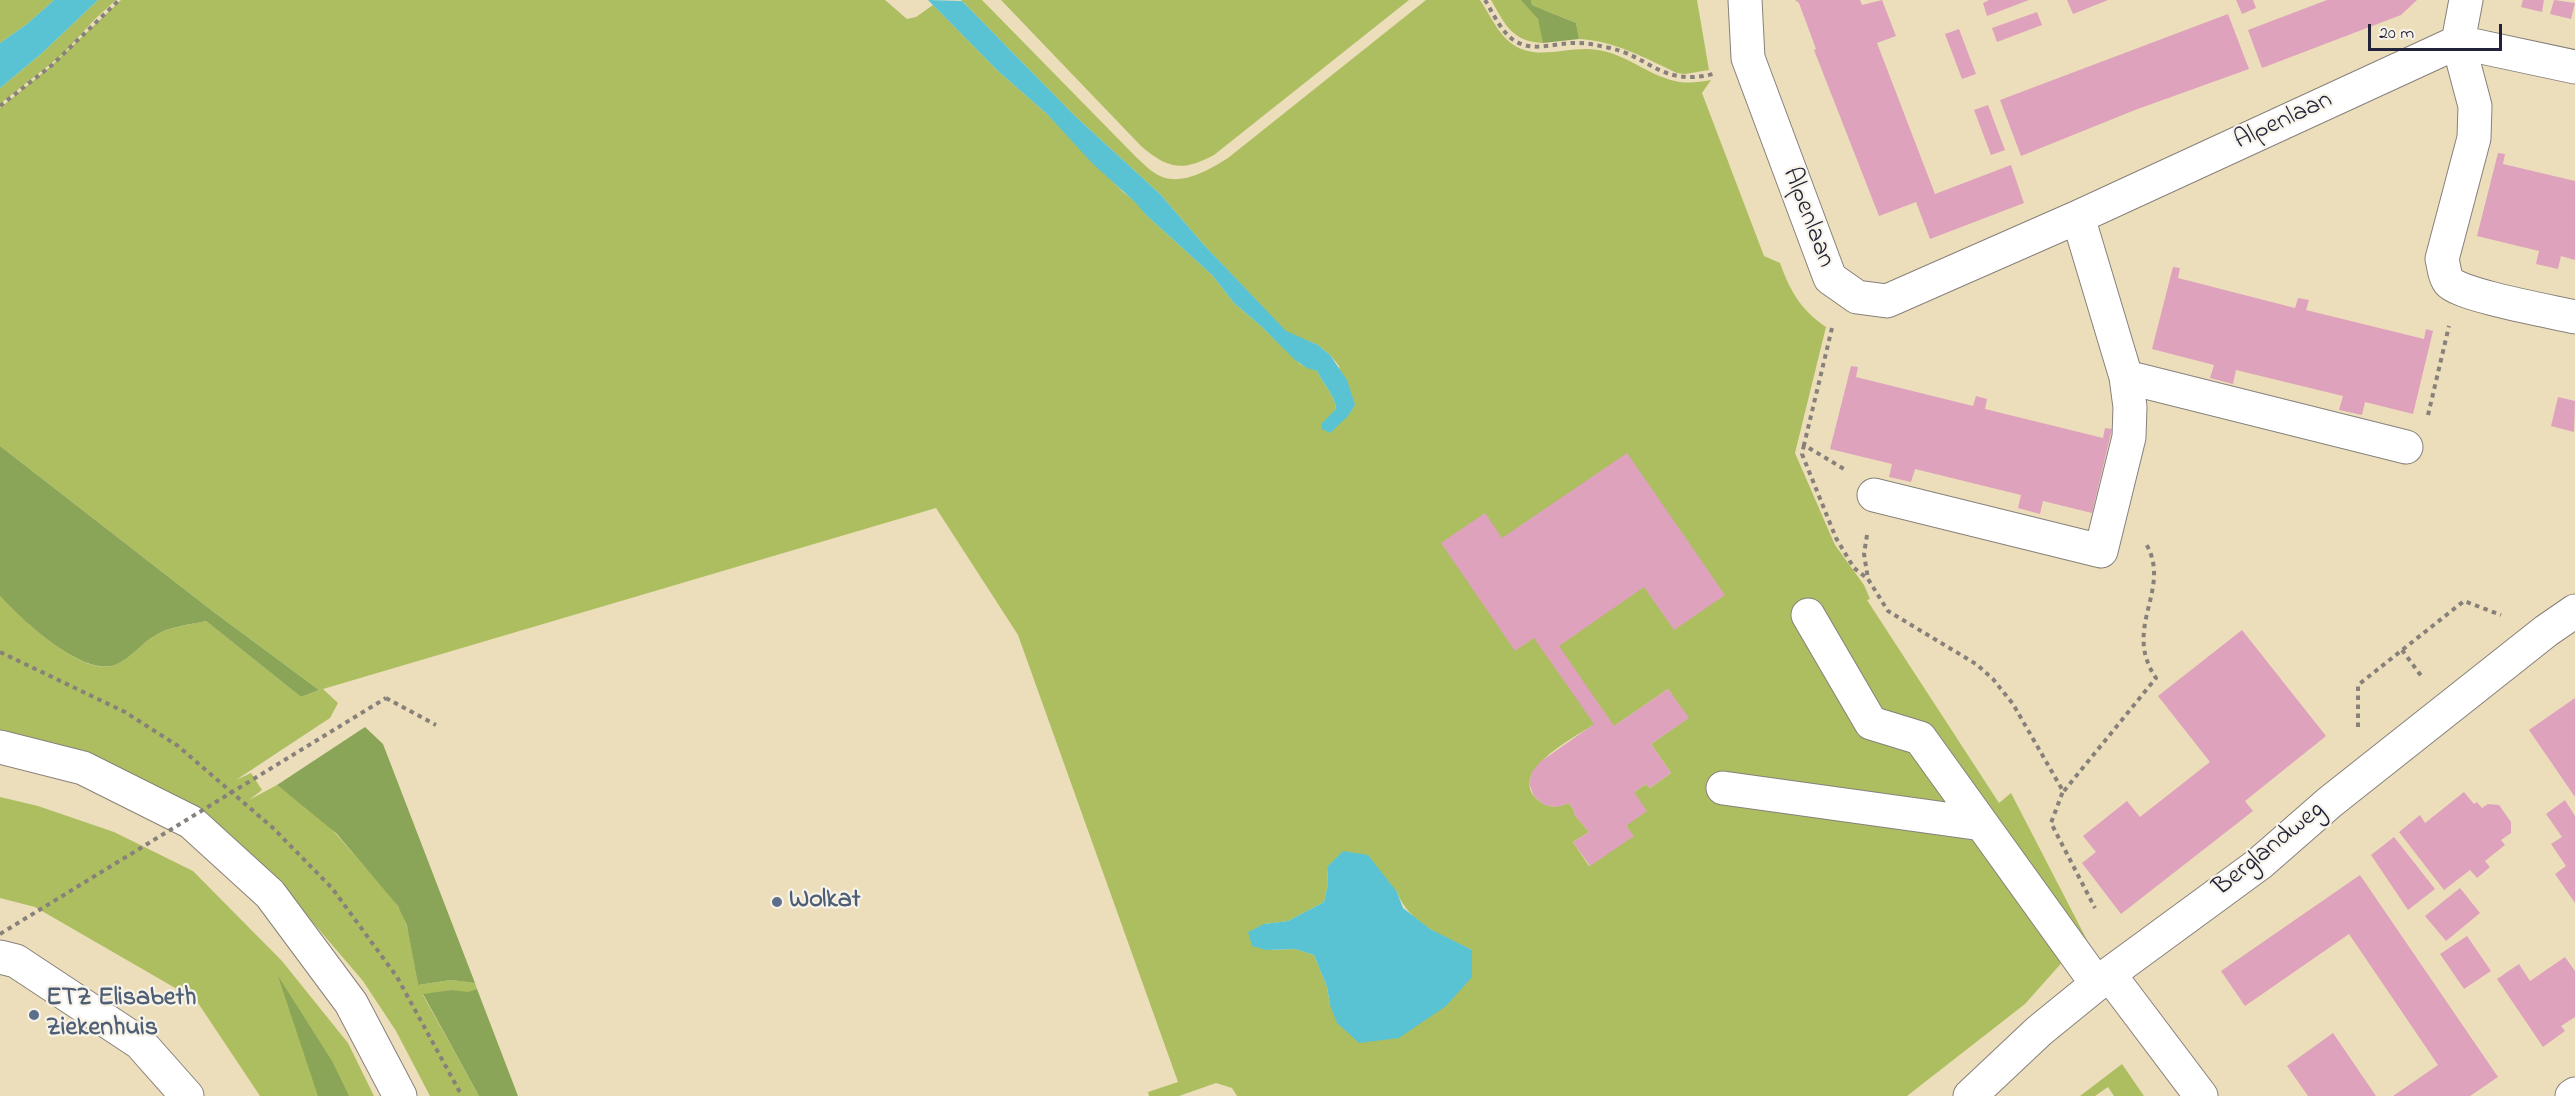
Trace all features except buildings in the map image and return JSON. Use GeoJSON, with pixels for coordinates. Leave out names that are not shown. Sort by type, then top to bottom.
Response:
{"type":"FeatureCollection","features":[{"type":"Feature","properties":{"kind":"street","name":"Alpenlaan"},"geometry":{"type":"LineString","coordinates":[[1745,0],[1750,65],[1830,278],[1857,297],[1887,301],[2078,217],[2458,42]]}},
{"type":"Feature","properties":{"kind":"street"},"geometry":{"type":"LineString","coordinates":[[2466,0],[2458,42],[2475,106],[2474,138],[2442,260],[2449,282],[2459,288],[2575,317]]}},
{"type":"Feature","properties":{"kind":"street"},"geometry":{"type":"LineString","coordinates":[[2458,42],[2575,67]]}},
{"type":"Feature","properties":{"kind":"street"},"geometry":{"type":"LineString","coordinates":[[1874,495],[2100,551],[2129,437],[2130,407],[2126,377],[2078,217]]}},
{"type":"Feature","properties":{"kind":"street"},"geometry":{"type":"LineString","coordinates":[[2126,377],[2406,447]]}},
{"type":"Feature","properties":{"kind":"street","name":"Berglandweg"},"geometry":{"type":"LineString","coordinates":[[1970,1096],[2039,1031],[2110,974],[2183,917],[2259,864],[2369,771],[2546,631],[2575,611]]}},
{"type":"Feature","properties":{"kind":"street"},"geometry":{"type":"LineString","coordinates":[[1808,615],[1871,723],[1920,738],[1982,824],[2110,974],[2199,1095]]}},
{"type":"Feature","properties":{"kind":"street"},"geometry":{"type":"LineString","coordinates":[[0,747],[83,768],[191,822],[270,894],[351,1003],[400,1096]]}},
{"type":"Feature","properties":{"kind":"street"},"geometry":{"type":"LineString","coordinates":[[1723,788],[1982,824]]}},
{"type":"Feature","properties":{"kind":"street"},"geometry":{"type":"LineString","coordinates":[[0,957],[16,961],[140,1042],[187,1096]]}},
{"type":"Feature","properties":{"kind":"path"},"geometry":{"type":"LineString","coordinates":[[0,106],[52,64],[118,0]]}},
{"type":"Feature","properties":{"kind":"path"},"geometry":{"type":"LineString","coordinates":[[1485,0],[1513,40],[1535,48],[1576,43],[1612,48],[1667,74],[1681,78],[1700,77],[1750,65]]}},
{"type":"Feature","properties":{"kind":"path"},"geometry":{"type":"LineString","coordinates":[[1842,286],[1802,454],[1836,538],[1854,568],[1868,579],[1888,611],[1976,664],[1993,679],[2013,704],[2064,791]]}},
{"type":"Feature","properties":{"kind":"path"},"geometry":{"type":"LineString","coordinates":[[2406,447],[2419,449],[2459,288]]}},
{"type":"Feature","properties":{"kind":"path"},"geometry":{"type":"LineString","coordinates":[[1804,445],[1868,481],[1874,495]]}},
{"type":"Feature","properties":{"kind":"path"},"geometry":{"type":"LineString","coordinates":[[2110,514],[2128,524],[2154,555],[2156,574],[2142,639],[2147,665],[2156,678],[2064,791],[2051,823],[2110,974]]}},
{"type":"Feature","properties":{"kind":"path"},"geometry":{"type":"LineString","coordinates":[[2369,771],[2358,742],[2358,685],[2402,650],[2464,601],[2546,631]]}},
{"type":"Feature","properties":{"kind":"path"},"geometry":{"type":"LineString","coordinates":[[2402,650],[2422,677]]}},
{"type":"Feature","properties":{"kind":"path"},"geometry":{"type":"LineString","coordinates":[[0,934],[386,698],[436,725]]}},
{"type":"Feature","properties":{"kind":"green space"},"geometry":{"type":"Polygon","coordinates":[[[0,0],[54,0],[27,24],[0,43],[0,0]]]}},
{"type":"Feature","properties":{"kind":"green space"},"geometry":{"type":"Polygon","coordinates":[[[98,0],[116,0],[63,54],[0,104],[0,88],[41,54],[98,0]]]}},
{"type":"Feature","properties":{"kind":"green space"},"geometry":{"type":"Polygon","coordinates":[[[121,0],[885,0],[907,19],[916,17],[933,5],[998,71],[1047,114],[1123,192],[1137,203],[1145,214],[1212,275],[1234,303],[1300,364],[1317,371],[1335,404],[1336,409],[1328,419],[1348,416],[1339,366],[1330,355],[1318,345],[1286,332],[1204,245],[1160,194],[1075,116],[961,0],[982,0],[1137,158],[1154,172],[1168,179],[1195,175],[1228,158],[1426,0],[1480,0],[1505,38],[1526,51],[1598,50],[1618,56],[1675,81],[1688,83],[1711,80],[1702,93],[1764,256],[1780,263],[1797,299],[1817,321],[1826,327],[1795,453],[1835,545],[1864,585],[1870,599],[1867,600],[1999,803],[2011,793],[2088,942],[2065,959],[2025,1004],[1907,1096],[1237,1096],[1232,1088],[1216,1083],[1179,1096],[1149,1096],[1148,1092],[1178,1082],[1018,635],[936,508],[323,689],[338,703],[330,718],[236,780],[251,773],[262,790],[249,800],[277,785],[329,826],[401,911],[408,930],[418,985],[451,980],[475,983],[477,989],[468,993],[451,990],[423,995],[479,1096],[430,1096],[396,1031],[363,981],[303,911],[29,738],[0,730],[0,596],[53,644],[86,663],[102,667],[115,665],[162,632],[206,621],[301,697],[319,690],[215,613],[0,446],[0,108],[51,66],[121,0]],[[1668,689],[1601,735],[1593,725],[1572,738],[1546,757],[1536,767],[1530,778],[1530,789],[1538,800],[1553,806],[1569,803],[1574,814],[1589,832],[1573,842],[1589,866],[1633,836],[1626,826],[1634,792],[1646,784],[1650,788],[1671,773],[1651,744],[1688,718],[1668,689]],[[1327,867],[1328,884],[1324,902],[1288,921],[1264,924],[1266,950],[1295,949],[1314,955],[1327,987],[1330,1005],[1472,950],[1418,921],[1402,903],[1397,892],[1327,867]]]}},
{"type":"Feature","properties":{"kind":"green space"},"geometry":{"type":"Polygon","coordinates":[[[1001,0],[1409,0],[1214,155],[1193,164],[1176,166],[1159,160],[1141,146],[1001,0]]]}},
{"type":"Feature","properties":{"kind":"green space"},"geometry":{"type":"Polygon","coordinates":[[[1491,0],[1521,0],[1527,3],[1538,18],[1543,43],[1532,42],[1517,35],[1505,24],[1491,0]]]}},
{"type":"Feature","properties":{"kind":"green space"},"geometry":{"type":"Polygon","coordinates":[[[1521,0],[1531,0],[1532,5],[1576,23],[1579,39],[1543,43],[1538,19],[1521,0]]]}},
{"type":"Feature","properties":{"kind":"green space"},"geometry":{"type":"Polygon","coordinates":[[[1531,0],[1697,0],[1709,70],[1677,73],[1617,47],[1579,39],[1576,23],[1532,5],[1531,0]]]}},
{"type":"Feature","properties":{"kind":"green space"},"geometry":{"type":"Polygon","coordinates":[[[0,446],[215,613],[319,690],[301,697],[206,621],[162,632],[115,665],[102,666],[86,663],[53,644],[0,596],[0,446]]]}},
{"type":"Feature","properties":{"kind":"green space"},"geometry":{"type":"Polygon","coordinates":[[[365,727],[383,744],[475,983],[451,980],[418,985],[407,926],[398,906],[336,833],[277,785],[365,727]]]}},
{"type":"Feature","properties":{"kind":"green space"},"geometry":{"type":"Polygon","coordinates":[[[0,797],[38,806],[114,832],[193,871],[282,961],[348,1043],[374,1096],[260,1096],[196,1000],[35,907],[0,898],[0,797]]]}},
{"type":"Feature","properties":{"kind":"green space"},"geometry":{"type":"Polygon","coordinates":[[[278,976],[332,1061],[349,1096],[318,1096],[278,976]]]}},
{"type":"Feature","properties":{"kind":"green space"},"geometry":{"type":"Polygon","coordinates":[[[477,989],[518,1096],[479,1096],[423,994],[451,990],[468,992],[477,989]]]}},
{"type":"Feature","properties":{"kind":"green space"},"geometry":{"type":"Polygon","coordinates":[[[2122,1064],[2144,1096],[2114,1096],[2108,1087],[2095,1096],[2080,1096],[2122,1064]]]}},
{"type":"Feature","properties":{"kind":"water"},"geometry":{"type":"Polygon","coordinates":[[[54,0],[98,0],[41,54],[0,88],[0,43],[27,24],[54,0]]]}},
{"type":"Feature","properties":{"kind":"water"},"geometry":{"type":"Polygon","coordinates":[[[928,0],[962,1],[1075,116],[1160,194],[1204,245],[1286,331],[1318,345],[1330,355],[1347,380],[1355,405],[1348,416],[1330,433],[1322,429],[1321,424],[1336,409],[1331,394],[1317,371],[1295,360],[1234,303],[1212,275],[1092,163],[1047,114],[998,71],[928,0]]]}},
{"type":"Feature","properties":{"kind":"water"},"geometry":{"type":"Polygon","coordinates":[[[1343,851],[1368,855],[1397,892],[1403,908],[1430,929],[1472,950],[1472,977],[1446,1006],[1399,1038],[1359,1043],[1337,1023],[1330,1005],[1327,987],[1314,955],[1295,949],[1266,950],[1252,946],[1248,932],[1264,924],[1288,921],[1324,902],[1328,884],[1327,867],[1343,851]]]}},
{"type":"Feature","properties":{"kind":"place","name":"Wolkat"},"geometry":{"type":"Point","coordinates":[777,902]}},
{"type":"Feature","properties":{"kind":"place","name":"ETZ Elisabeth Ziekenhuis"},"geometry":{"type":"Point","coordinates":[34,1015]}}]}
